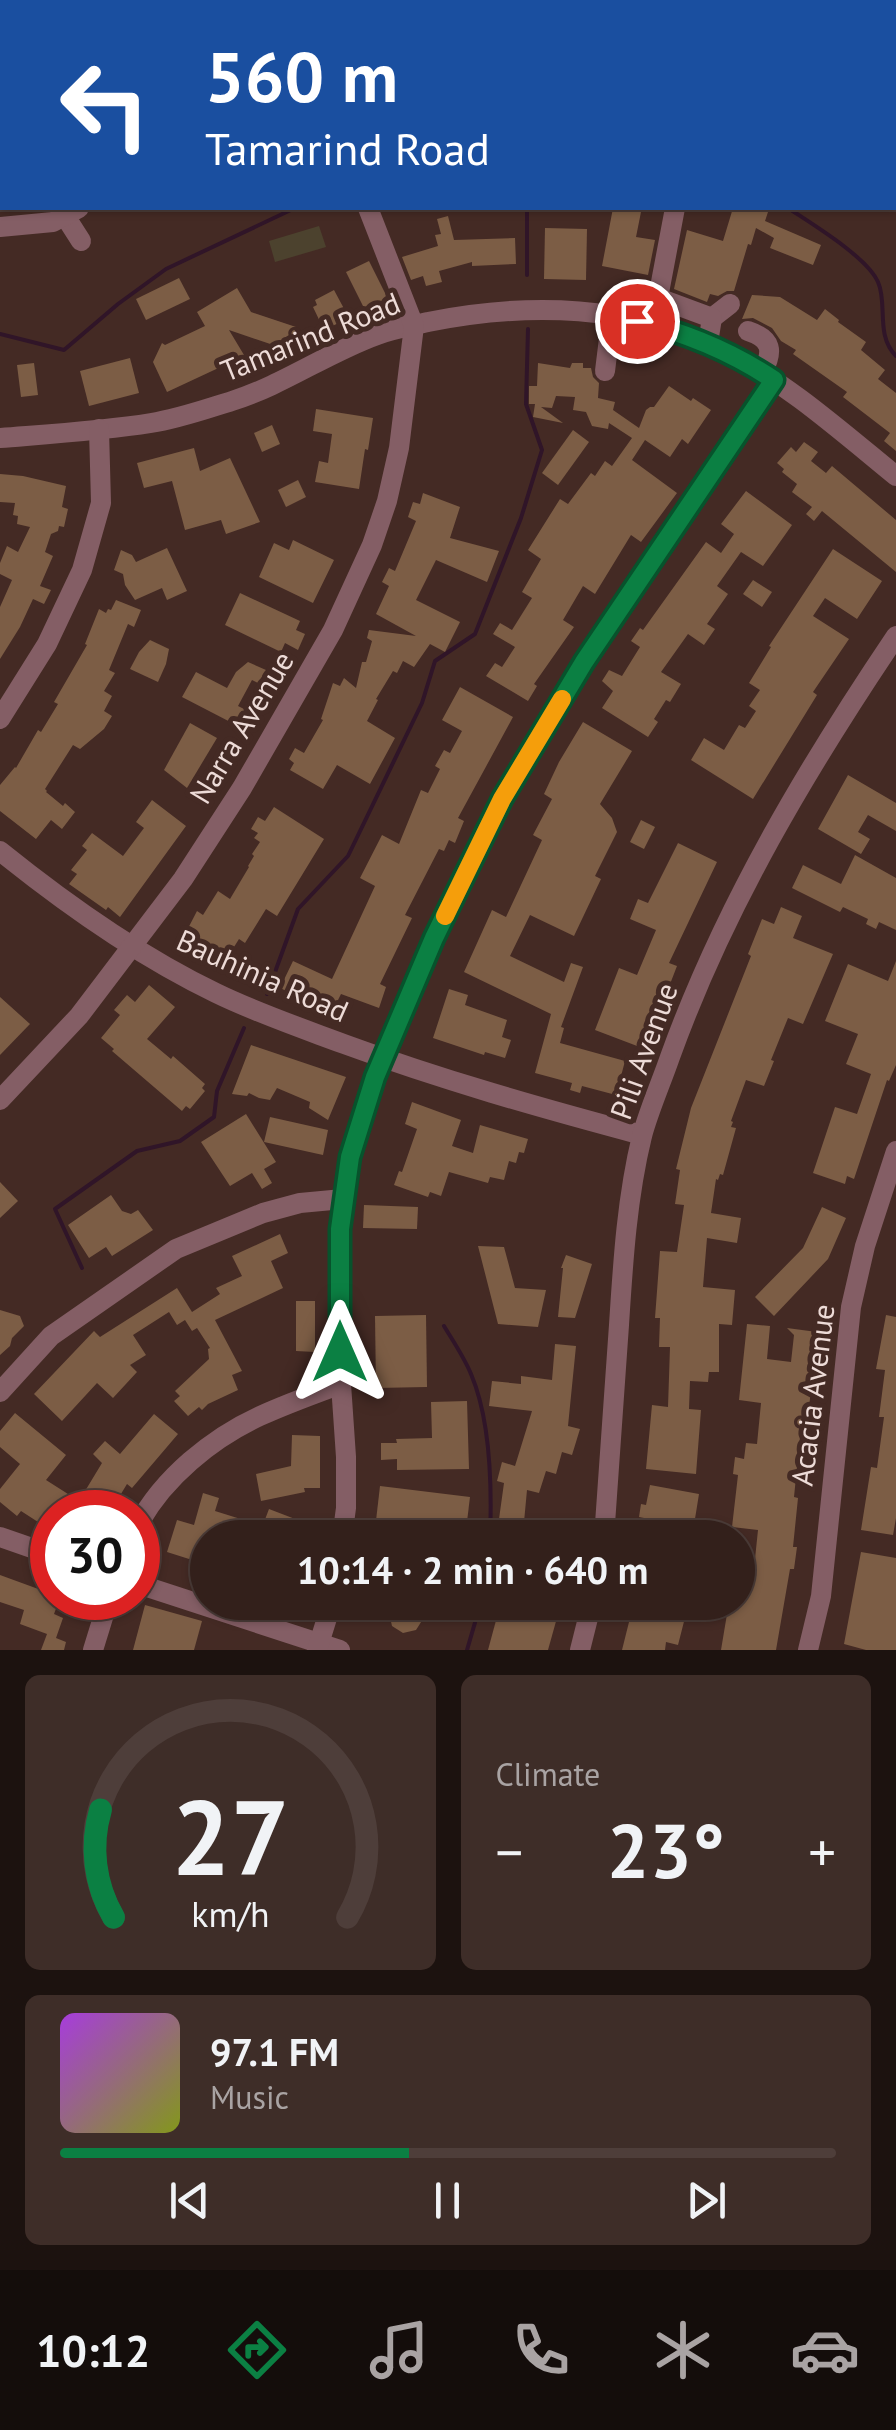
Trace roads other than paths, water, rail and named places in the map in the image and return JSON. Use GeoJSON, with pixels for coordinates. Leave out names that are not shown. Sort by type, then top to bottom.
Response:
{"type":"FeatureCollection","features":[{"type":"Feature","properties":{"kind":"street"},"geometry":{"type":"LineString","coordinates":[[369,210],[414,326]]}},
{"type":"Feature","properties":{"kind":"street"},"geometry":{"type":"LineString","coordinates":[[658,298],[675,210]]}},
{"type":"Feature","properties":{"kind":"street"},"geometry":{"type":"LineString","coordinates":[[0,227],[53,222],[72,212],[81,241]]}},
{"type":"Feature","properties":{"kind":"street"},"geometry":{"type":"LineString","coordinates":[[637,321],[650,298],[712,318]]}},
{"type":"Feature","properties":{"kind":"street"},"geometry":{"type":"LineString","coordinates":[[708,343],[712,318],[730,304]]}},
{"type":"Feature","properties":{"kind":"street","name":"Tamarind Road"},"geometry":{"type":"LineString","coordinates":[[0,438],[155,423],[273,385],[378,335],[454,317],[534,309],[573,310],[612,314],[708,343],[768,377],[896,476]]}},
{"type":"Feature","properties":{"kind":"street"},"geometry":{"type":"LineString","coordinates":[[606,371],[612,314]]}},
{"type":"Feature","properties":{"kind":"street","name":"Narra Avenue"},"geometry":{"type":"LineString","coordinates":[[0,1100],[79,1016],[183,879],[242,788],[333,630],[372,545],[387,501],[399,448],[414,326]]}},
{"type":"Feature","properties":{"kind":"street"},"geometry":{"type":"LineString","coordinates":[[344,1520],[340,1229],[350,1157],[368,1096],[434,938],[502,799],[584,662],[768,377],[770,352],[760,336],[748,331]]}},
{"type":"Feature","properties":{"kind":"street"},"geometry":{"type":"LineString","coordinates":[[0,719],[47,644],[82,570],[101,503],[99,429]]}},
{"type":"Feature","properties":{"kind":"street","name":"Pili Avenue"},"geometry":{"type":"LineString","coordinates":[[605,1520],[622,1286],[642,1135],[709,959],[758,861],[856,694],[896,636]]}},
{"type":"Feature","properties":{"kind":"street","name":"Bauhinia Road"},"geometry":{"type":"LineString","coordinates":[[0,851],[132,947],[250,1008],[382,1058],[540,1108],[642,1135]]}},
{"type":"Feature","properties":{"kind":"street","name":"Acacia Avenue"},"geometry":{"type":"LineString","coordinates":[[808,1650],[821,1596],[851,1307],[865,1246],[896,1152]]}},
{"type":"Feature","properties":{"kind":"street"},"geometry":{"type":"LineString","coordinates":[[0,1392],[51,1336],[176,1249],[300,1203],[343,1199]]}},
{"type":"Feature","properties":{"kind":"street"},"geometry":{"type":"LineString","coordinates":[[160,1494],[195,1457],[258,1416],[340,1384]]}},
{"type":"Feature","properties":{"kind":"street"},"geometry":{"type":"LineString","coordinates":[[0,1537],[30,1547]]}},
{"type":"Feature","properties":{"kind":"street"},"geometry":{"type":"LineString","coordinates":[[160,1592],[325,1648],[329,1620]]}},
{"type":"Feature","properties":{"kind":"street"},"geometry":{"type":"LineString","coordinates":[[93,1650],[102,1620]]}},
{"type":"Feature","properties":{"kind":"street"},"geometry":{"type":"LineString","coordinates":[[580,1650],[588,1620]]}},
{"type":"Feature","properties":{"kind":"waterway"},"geometry":{"type":"LineString","coordinates":[[0,334],[64,350],[166,269],[291,210]]}},
{"type":"Feature","properties":{"kind":"waterway"},"geometry":{"type":"LineString","coordinates":[[527,210],[527,275]]}},
{"type":"Feature","properties":{"kind":"waterway"},"geometry":{"type":"LineString","coordinates":[[791,210],[838,242],[872,272],[881,291],[886,339],[896,356]]}},
{"type":"Feature","properties":{"kind":"waterway"},"geometry":{"type":"LineString","coordinates":[[267,994],[298,909],[348,856],[422,703],[435,661],[475,634],[521,518],[542,450],[526,404],[528,329]]}},
{"type":"Feature","properties":{"kind":"waterway"},"geometry":{"type":"LineString","coordinates":[[82,1268],[55,1209],[137,1151],[180,1141],[214,1117],[217,1091],[244,1028]]}},
{"type":"Feature","properties":{"kind":"waterway"},"geometry":{"type":"LineString","coordinates":[[444,1326],[468,1368],[483,1412],[490,1520]]}},
{"type":"Feature","properties":{"kind":"waterway"},"geometry":{"type":"LineString","coordinates":[[467,1650],[476,1620]]}}]}
